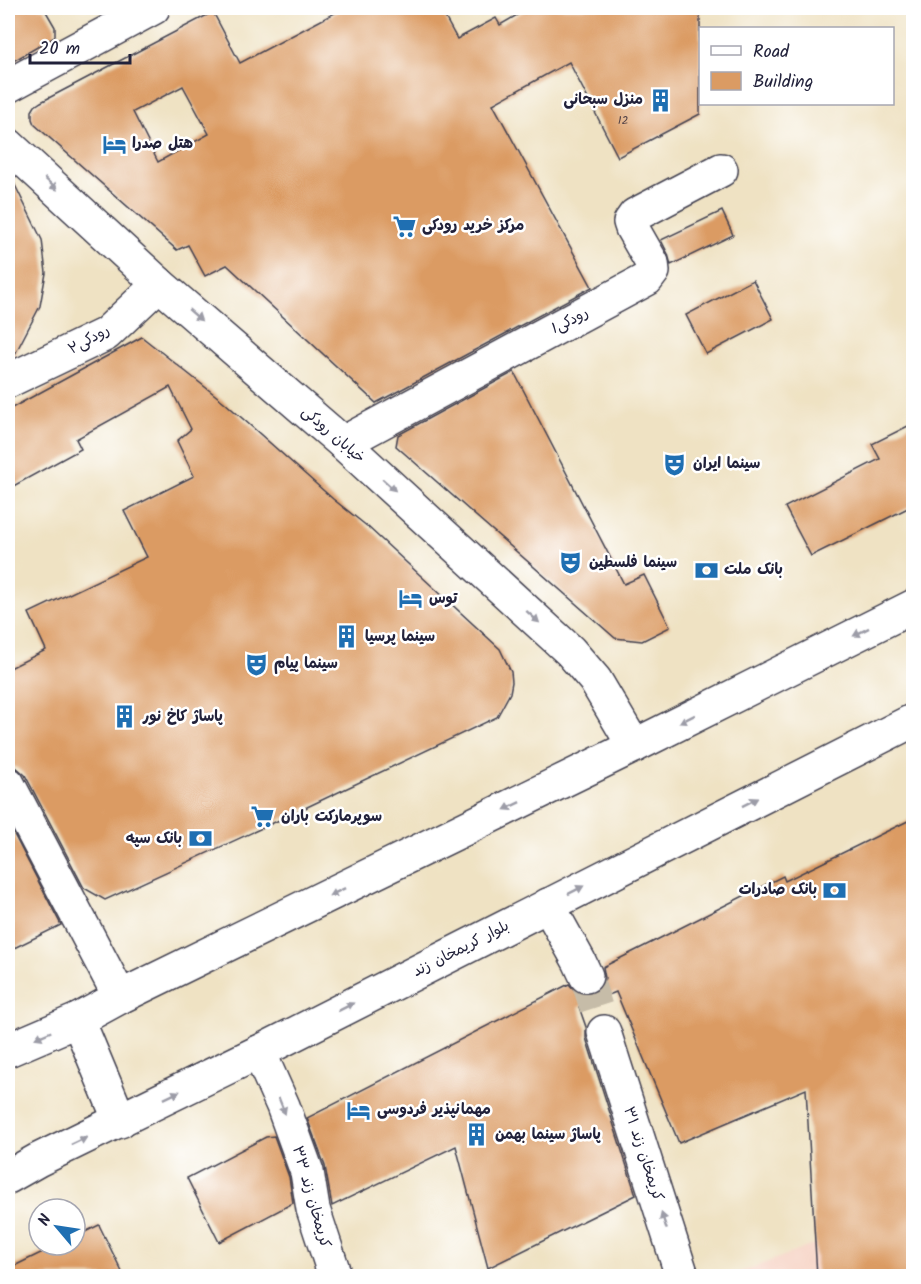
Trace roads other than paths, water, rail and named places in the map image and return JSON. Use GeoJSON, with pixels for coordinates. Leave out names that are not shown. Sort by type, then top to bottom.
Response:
{"type":"FeatureCollection","features":[{"type":"Feature","properties":{"kind":"street"},"geometry":{"type":"LineString","coordinates":[[8,86],[153,8]]}},
{"type":"Feature","properties":{"kind":"street","name":"خیابان رودکی"},"geometry":{"type":"LineString","coordinates":[[8,145],[159,284],[343,443],[570,651],[595,680],[634,746]]}},
{"type":"Feature","properties":{"kind":"street","name":"1رودکی"},"geometry":{"type":"LineString","coordinates":[[343,443],[647,279],[653,271],[652,263],[630,222],[635,215],[721,170]]}},
{"type":"Feature","properties":{"kind":"street","name":"رودکی۲"},"geometry":{"type":"LineString","coordinates":[[8,381],[106,334],[159,284]]}},
{"type":"Feature","properties":{"kind":"street"},"geometry":{"type":"LineString","coordinates":[[8,1050],[78,1020],[120,997],[634,746],[914,606]]}},
{"type":"Feature","properties":{"kind":"street","name":"بلوار کریمخان زند"},"geometry":{"type":"LineString","coordinates":[[8,1176],[23,1163],[120,1121],[259,1052],[914,720]]}},
{"type":"Feature","properties":{"kind":"street"},"geometry":{"type":"LineString","coordinates":[[8,784],[120,997]]}},
{"type":"Feature","properties":{"kind":"street"},"geometry":{"type":"LineString","coordinates":[[548,905],[585,976]]}},
{"type":"Feature","properties":{"kind":"street"},"geometry":{"type":"LineString","coordinates":[[78,1020],[120,1121]]}},
{"type":"Feature","properties":{"kind":"street","name":"کریمخان زند ۳۱"},"geometry":{"type":"LineString","coordinates":[[604,1032],[682,1276]]}},
{"type":"Feature","properties":{"kind":"street","name":"کریمخان زند ۳۳"},"geometry":{"type":"LineString","coordinates":[[259,1052],[283,1106],[307,1172],[313,1209],[334,1276]]}},
{"type":"Feature","properties":{"kind":"tunnel"},"geometry":{"type":"LineString","coordinates":[[586,976],[604,1032]]}},
{"type":"Feature","properties":{"kind":"place","name":"منزل سبحانی"},"geometry":{"type":"Point","coordinates":[661,100]}},
{"type":"Feature","properties":{"kind":"place","name":"هتل صدرا"},"geometry":{"type":"Point","coordinates":[114,144]}},
{"type":"Feature","properties":{"kind":"place","name":"مرکز خرید رودکی"},"geometry":{"type":"Point","coordinates":[404,226]}},
{"type":"Feature","properties":{"kind":"place","name":"سینما ایران"},"geometry":{"type":"Point","coordinates":[675,464]}},
{"type":"Feature","properties":{"kind":"place","name":"سینما فلسطین"},"geometry":{"type":"Point","coordinates":[571,563]}},
{"type":"Feature","properties":{"kind":"place","name":"بانک ملت"},"geometry":{"type":"Point","coordinates":[706,570]}},
{"type":"Feature","properties":{"kind":"place","name":"توس"},"geometry":{"type":"Point","coordinates":[411,599]}},
{"type":"Feature","properties":{"kind":"place","name":"سینما پرسیا"},"geometry":{"type":"Point","coordinates":[347,637]}},
{"type":"Feature","properties":{"kind":"place","name":"سینما پیام"},"geometry":{"type":"Point","coordinates":[256,664]}},
{"type":"Feature","properties":{"kind":"place","name":"پاساژ کاخ نور"},"geometry":{"type":"Point","coordinates":[125,717]}},
{"type":"Feature","properties":{"kind":"place","name":"سوپرمارکت باران"},"geometry":{"type":"Point","coordinates":[263,817]}},
{"type":"Feature","properties":{"kind":"place","name":"بانک سپه"},"geometry":{"type":"Point","coordinates":[200,839]}},
{"type":"Feature","properties":{"kind":"place","name":"بانک صادرات"},"geometry":{"type":"Point","coordinates":[835,890]}},
{"type":"Feature","properties":{"kind":"place","name":"مهمانپذیر فردوسی"},"geometry":{"type":"Point","coordinates":[359,1110]}},
{"type":"Feature","properties":{"kind":"place","name":"پاساژ سینما بهمن"},"geometry":{"type":"Point","coordinates":[477,1135]}}]}
